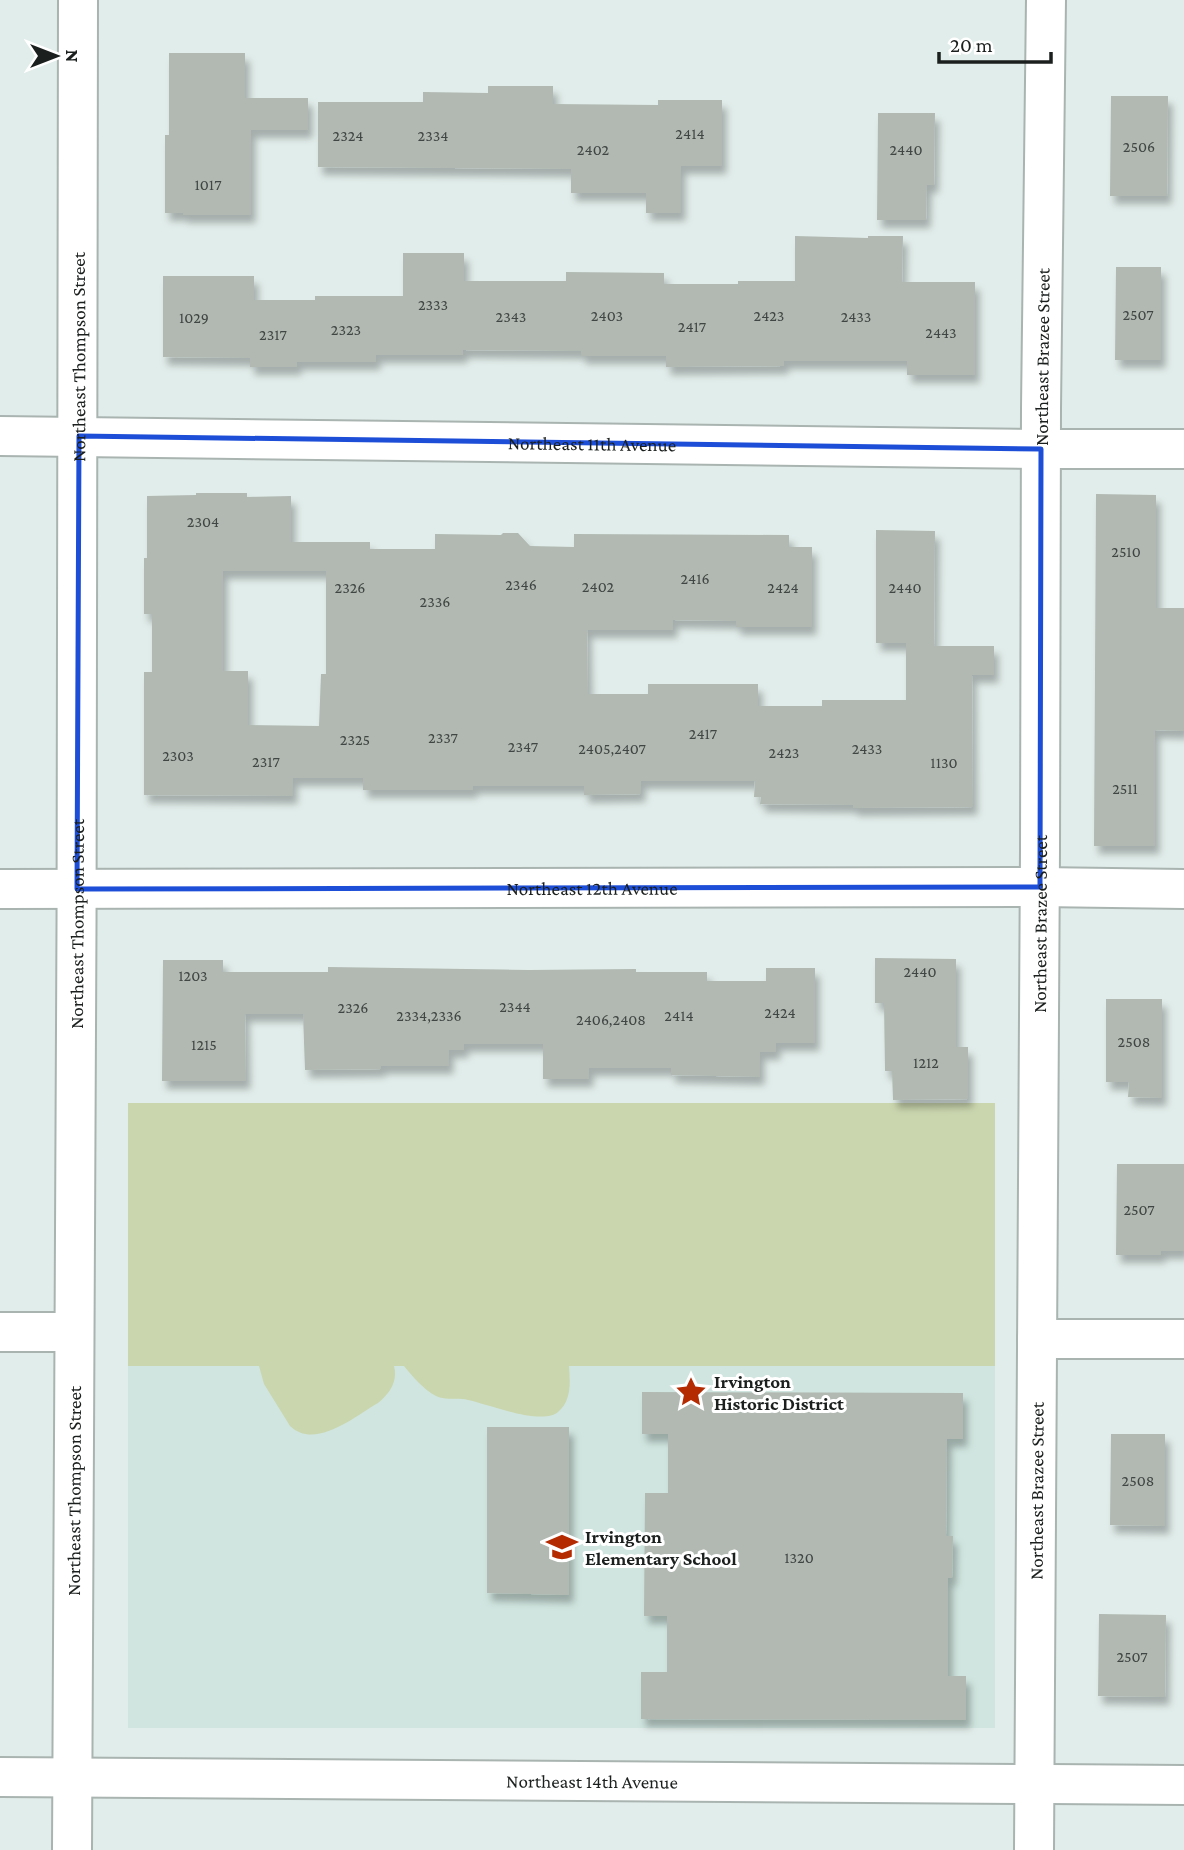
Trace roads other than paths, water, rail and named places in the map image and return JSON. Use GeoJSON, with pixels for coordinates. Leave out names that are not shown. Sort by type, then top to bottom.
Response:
{"type":"FeatureCollection","features":[{"type":"Feature","properties":{"kind":"street","name":"Northeast Thompson Street"},"geometry":{"type":"LineString","coordinates":[[72,1850],[79,436],[78,0]]}},
{"type":"Feature","properties":{"kind":"street","name":"Northeast Brazee Street"},"geometry":{"type":"LineString","coordinates":[[1034,1850],[1046,0]]}},
{"type":"Feature","properties":{"kind":"street","name":"Northeast 11th Avenue"},"geometry":{"type":"LineString","coordinates":[[0,436],[1184,449]]}},
{"type":"Feature","properties":{"kind":"street","name":"Northeast 12th Avenue"},"geometry":{"type":"LineString","coordinates":[[0,889],[1184,889]]}},
{"type":"Feature","properties":{"kind":"street"},"geometry":{"type":"LineString","coordinates":[[0,1332],[74,1332]]}},
{"type":"Feature","properties":{"kind":"street"},"geometry":{"type":"LineString","coordinates":[[1037,1339],[1184,1339]]}},
{"type":"Feature","properties":{"kind":"street","name":"Northeast 14th Avenue"},"geometry":{"type":"LineString","coordinates":[[0,1777],[1184,1785]]}},
{"type":"Feature","properties":{"kind":"place","name":"Irvington Historic District"},"geometry":{"type":"Point","coordinates":[691,1392]}},
{"type":"Feature","properties":{"kind":"place","name":"Irvington Elementary School"},"geometry":{"type":"Point","coordinates":[562,1547]}}]}
